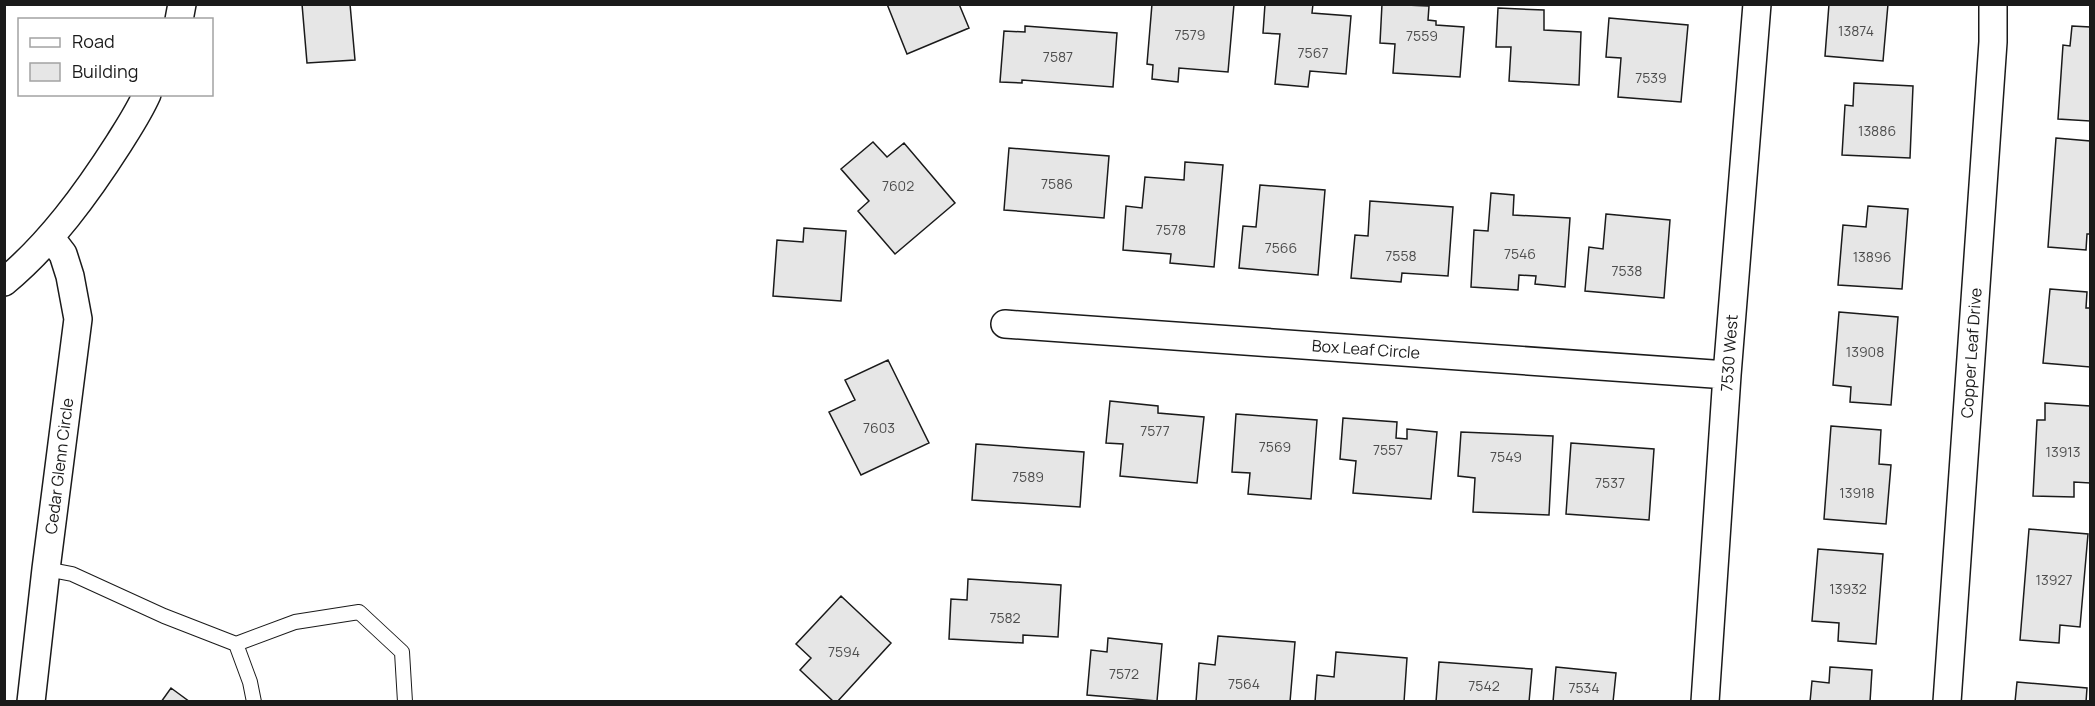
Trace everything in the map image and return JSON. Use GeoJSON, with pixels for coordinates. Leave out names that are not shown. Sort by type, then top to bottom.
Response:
{"type":"FeatureCollection","features":[{"type":"Feature","properties":{"kind":"street","name":"7530 West"},"geometry":{"type":"LineString","coordinates":[[1705,702],[1726,375],[1757,4]]}},
{"type":"Feature","properties":{"kind":"street","name":"Copper Leaf Drive"},"geometry":{"type":"LineString","coordinates":[[1947,702],[1993,42],[1993,4]]}},
{"type":"Feature","properties":{"kind":"street"},"geometry":{"type":"LineString","coordinates":[[4,282],[50,237],[103,168],[146,96]]}},
{"type":"Feature","properties":{"kind":"street","name":"Cedar Glenn Circle"},"geometry":{"type":"LineString","coordinates":[[31,702],[78,319],[70,276],[63,254],[50,237]]}},
{"type":"Feature","properties":{"kind":"street","name":"Box Leaf Circle"},"geometry":{"type":"LineString","coordinates":[[1005,324],[1726,375]]}},
{"type":"Feature","properties":{"kind":"lane"},"geometry":{"type":"LineString","coordinates":[[46,569],[72,574],[164,616],[236,644],[295,622],[359,612],[402,652],[405,702]]}},
{"type":"Feature","properties":{"kind":"lane"},"geometry":{"type":"LineString","coordinates":[[236,644],[250,682],[254,702]]}},
{"type":"Feature","properties":{"kind":"building"},"geometry":{"type":"Polygon","coordinates":[[[302,4],[350,4],[355,60],[307,63],[302,4]]]}},
{"type":"Feature","properties":{"kind":"building"},"geometry":{"type":"Polygon","coordinates":[[[887,4],[959,4],[969,28],[907,54],[887,4]]]}},
{"type":"Feature","properties":{"kind":"building"},"geometry":{"type":"Polygon","coordinates":[[[1152,4],[1234,4],[1228,72],[1179,68],[1178,82],[1152,79],[1153,65],[1147,64],[1152,4]]]}},
{"type":"Feature","properties":{"kind":"building"},"geometry":{"type":"Polygon","coordinates":[[[1265,4],[1313,4],[1312,13],[1351,16],[1346,74],[1310,71],[1308,87],[1275,84],[1280,34],[1263,33],[1265,4]]]}},
{"type":"Feature","properties":{"kind":"building"},"geometry":{"type":"Polygon","coordinates":[[[1382,4],[1429,6],[1428,20],[1436,21],[1436,25],[1464,27],[1460,77],[1393,73],[1395,44],[1380,43],[1382,4]]]}},
{"type":"Feature","properties":{"kind":"building"},"geometry":{"type":"Polygon","coordinates":[[[1829,4],[1888,4],[1883,61],[1825,56],[1829,4]]]}},
{"type":"Feature","properties":{"kind":"building"},"geometry":{"type":"Polygon","coordinates":[[[1498,8],[1544,10],[1544,30],[1581,32],[1579,85],[1509,81],[1511,47],[1496,47],[1498,8]]]}},
{"type":"Feature","properties":{"kind":"building"},"geometry":{"type":"Polygon","coordinates":[[[1609,18],[1688,25],[1681,102],[1618,97],[1621,58],[1606,57],[1609,18]]]}},
{"type":"Feature","properties":{"kind":"building"},"geometry":{"type":"Polygon","coordinates":[[[1025,26],[1117,33],[1113,87],[1022,80],[1022,83],[1000,82],[1004,31],[1025,32],[1025,26]]]}},
{"type":"Feature","properties":{"kind":"building"},"geometry":{"type":"Polygon","coordinates":[[[2072,26],[2090,27],[2090,121],[2058,119],[2063,45],[2070,46],[2072,26]]]}},
{"type":"Feature","properties":{"kind":"building"},"geometry":{"type":"Polygon","coordinates":[[[1854,83],[1913,86],[1910,158],[1842,155],[1845,105],[1853,106],[1854,83]]]}},
{"type":"Feature","properties":{"kind":"building"},"geometry":{"type":"Polygon","coordinates":[[[2056,138],[2090,141],[2090,234],[2087,234],[2086,250],[2048,247],[2056,138]]]}},
{"type":"Feature","properties":{"kind":"building"},"geometry":{"type":"Polygon","coordinates":[[[873,142],[887,157],[904,143],[955,203],[895,254],[858,211],[869,201],[841,169],[873,142]]]}},
{"type":"Feature","properties":{"kind":"building"},"geometry":{"type":"Polygon","coordinates":[[[1009,148],[1109,156],[1104,218],[1004,210],[1009,148]]]}},
{"type":"Feature","properties":{"kind":"building"},"geometry":{"type":"Polygon","coordinates":[[[1185,162],[1223,165],[1214,267],[1170,263],[1171,254],[1123,250],[1126,206],[1142,208],[1145,177],[1184,180],[1185,162]]]}},
{"type":"Feature","properties":{"kind":"building"},"geometry":{"type":"Polygon","coordinates":[[[1260,185],[1325,190],[1318,275],[1239,268],[1243,226],[1256,227],[1260,185]]]}},
{"type":"Feature","properties":{"kind":"building"},"geometry":{"type":"Polygon","coordinates":[[[1491,193],[1514,195],[1513,215],[1570,218],[1565,287],[1535,284],[1536,276],[1519,275],[1518,290],[1471,287],[1474,230],[1488,231],[1491,193]]]}},
{"type":"Feature","properties":{"kind":"building"},"geometry":{"type":"Polygon","coordinates":[[[1370,201],[1453,207],[1448,276],[1402,273],[1401,282],[1351,278],[1355,235],[1368,236],[1370,201]]]}},
{"type":"Feature","properties":{"kind":"building"},"geometry":{"type":"Polygon","coordinates":[[[1868,206],[1908,209],[1902,289],[1838,285],[1843,225],[1866,227],[1868,206]]]}},
{"type":"Feature","properties":{"kind":"building"},"geometry":{"type":"Polygon","coordinates":[[[1606,214],[1670,220],[1664,298],[1585,291],[1589,247],[1603,249],[1606,214]]]}},
{"type":"Feature","properties":{"kind":"building"},"geometry":{"type":"Polygon","coordinates":[[[804,228],[846,231],[841,301],[773,296],[777,240],[803,242],[804,228]]]}},
{"type":"Feature","properties":{"kind":"building"},"geometry":{"type":"Polygon","coordinates":[[[2050,289],[2087,292],[2086,308],[2090,308],[2090,367],[2043,363],[2050,289]]]}},
{"type":"Feature","properties":{"kind":"building"},"geometry":{"type":"Polygon","coordinates":[[[1839,312],[1898,317],[1891,405],[1850,402],[1851,387],[1833,385],[1839,312]]]}},
{"type":"Feature","properties":{"kind":"building"},"geometry":{"type":"Polygon","coordinates":[[[888,360],[929,443],[861,475],[829,412],[855,400],[845,380],[888,360]]]}},
{"type":"Feature","properties":{"kind":"building"},"geometry":{"type":"Polygon","coordinates":[[[1110,401],[1158,406],[1158,413],[1204,417],[1197,483],[1120,476],[1123,444],[1106,443],[1110,401]]]}},
{"type":"Feature","properties":{"kind":"building"},"geometry":{"type":"Polygon","coordinates":[[[2045,403],[2090,406],[2090,483],[2074,482],[2074,497],[2033,496],[2037,420],[2045,420],[2045,403]]]}},
{"type":"Feature","properties":{"kind":"building"},"geometry":{"type":"Polygon","coordinates":[[[1236,414],[1317,420],[1311,499],[1248,494],[1250,473],[1232,472],[1236,414]]]}},
{"type":"Feature","properties":{"kind":"building"},"geometry":{"type":"Polygon","coordinates":[[[1343,418],[1397,422],[1396,438],[1407,439],[1407,429],[1437,432],[1431,499],[1353,493],[1356,461],[1340,459],[1343,418]]]}},
{"type":"Feature","properties":{"kind":"building"},"geometry":{"type":"Polygon","coordinates":[[[1831,426],[1881,430],[1879,464],[1891,465],[1886,524],[1824,519],[1831,426]]]}},
{"type":"Feature","properties":{"kind":"building"},"geometry":{"type":"Polygon","coordinates":[[[1461,432],[1553,436],[1549,515],[1473,512],[1475,478],[1458,476],[1461,432]]]}},
{"type":"Feature","properties":{"kind":"building"},"geometry":{"type":"Polygon","coordinates":[[[1571,443],[1654,449],[1649,520],[1566,514],[1571,443]]]}},
{"type":"Feature","properties":{"kind":"building"},"geometry":{"type":"Polygon","coordinates":[[[976,444],[1084,452],[1080,507],[972,500],[976,444]]]}},
{"type":"Feature","properties":{"kind":"building"},"geometry":{"type":"Polygon","coordinates":[[[2029,529],[2088,534],[2080,627],[2060,625],[2059,643],[2020,640],[2029,529]]]}},
{"type":"Feature","properties":{"kind":"building"},"geometry":{"type":"Polygon","coordinates":[[[1818,549],[1883,554],[1876,644],[1838,641],[1839,623],[1812,621],[1818,549]]]}},
{"type":"Feature","properties":{"kind":"building"},"geometry":{"type":"Polygon","coordinates":[[[968,579],[1061,585],[1058,637],[1023,635],[1023,643],[949,639],[951,599],[967,600],[968,579]]]}},
{"type":"Feature","properties":{"kind":"building"},"geometry":{"type":"Polygon","coordinates":[[[841,596],[891,643],[837,702],[834,702],[800,670],[811,658],[796,644],[841,596]]]}},
{"type":"Feature","properties":{"kind":"building"},"geometry":{"type":"Polygon","coordinates":[[[1218,636],[1295,642],[1290,702],[1196,702],[1199,663],[1215,665],[1218,636]]]}},
{"type":"Feature","properties":{"kind":"building"},"geometry":{"type":"Polygon","coordinates":[[[1108,638],[1162,644],[1157,701],[1087,695],[1091,650],[1107,652],[1108,638]]]}},
{"type":"Feature","properties":{"kind":"building"},"geometry":{"type":"Polygon","coordinates":[[[1336,652],[1407,658],[1404,702],[1315,702],[1317,675],[1334,677],[1336,652]]]}},
{"type":"Feature","properties":{"kind":"building"},"geometry":{"type":"Polygon","coordinates":[[[1439,662],[1532,669],[1529,702],[1436,702],[1439,662]]]}},
{"type":"Feature","properties":{"kind":"building"},"geometry":{"type":"Polygon","coordinates":[[[1556,667],[1616,673],[1613,702],[1553,702],[1556,667]]]}},
{"type":"Feature","properties":{"kind":"building"},"geometry":{"type":"Polygon","coordinates":[[[1830,667],[1872,670],[1870,702],[1810,702],[1812,681],[1829,683],[1830,667]]]}},
{"type":"Feature","properties":{"kind":"building"},"geometry":{"type":"Polygon","coordinates":[[[2017,682],[2087,688],[2086,702],[2015,702],[2017,682]]]}},
{"type":"Feature","properties":{"kind":"building"},"geometry":{"type":"Polygon","coordinates":[[[171,688],[190,702],[161,702],[171,688]]]}}]}
